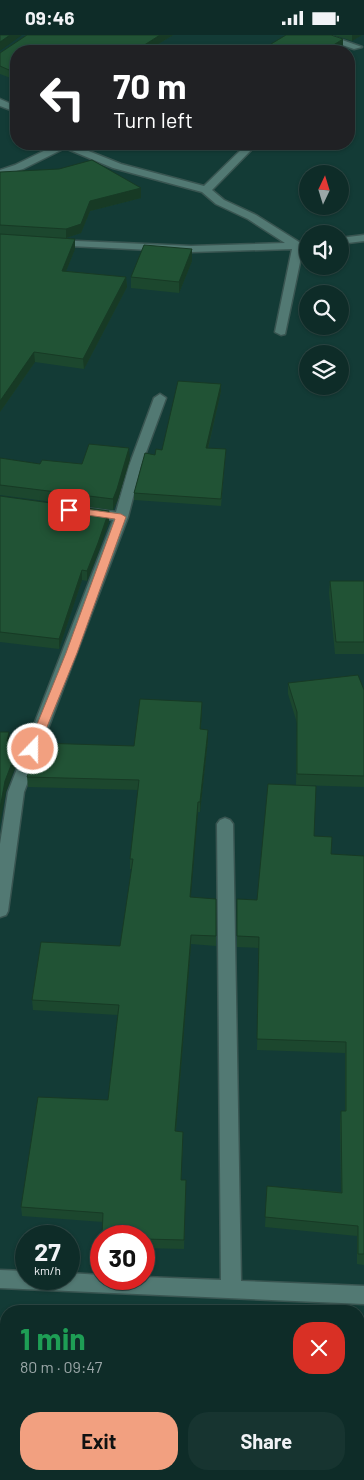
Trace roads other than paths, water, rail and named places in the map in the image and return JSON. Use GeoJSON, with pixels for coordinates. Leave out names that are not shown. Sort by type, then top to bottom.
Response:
{"type":"FeatureCollection","features":[{"type":"Feature","properties":{"kind":"street"},"geometry":{"type":"LineString","coordinates":[[318,35],[353,45]]}},
{"type":"Feature","properties":{"kind":"street"},"geometry":{"type":"LineString","coordinates":[[0,173],[19,167],[52,150]]}},
{"type":"Feature","properties":{"kind":"street"},"geometry":{"type":"LineString","coordinates":[[78,150],[117,166],[206,190],[220,202],[299,243]]}},
{"type":"Feature","properties":{"kind":"street"},"geometry":{"type":"LineString","coordinates":[[206,190],[246,150]]}},
{"type":"Feature","properties":{"kind":"street"},"geometry":{"type":"LineString","coordinates":[[349,240],[364,238]]}},
{"type":"Feature","properties":{"kind":"street"},"geometry":{"type":"LineString","coordinates":[[46,243],[191,249],[299,245]]}},
{"type":"Feature","properties":{"kind":"street"},"geometry":{"type":"LineString","coordinates":[[281,332],[299,261]]}},
{"type":"Feature","properties":{"kind":"street"},"geometry":{"type":"LineString","coordinates":[[0,911],[12,809],[16,792],[121,517],[135,466],[160,398]]}},
{"type":"Feature","properties":{"kind":"street"},"geometry":{"type":"LineString","coordinates":[[75,511],[121,517]]}},
{"type":"Feature","properties":{"kind":"street"},"geometry":{"type":"LineString","coordinates":[[225,824],[231,1289]]}},
{"type":"Feature","properties":{"kind":"street"},"geometry":{"type":"LineString","coordinates":[[0,1279],[364,1295]]}}]}
